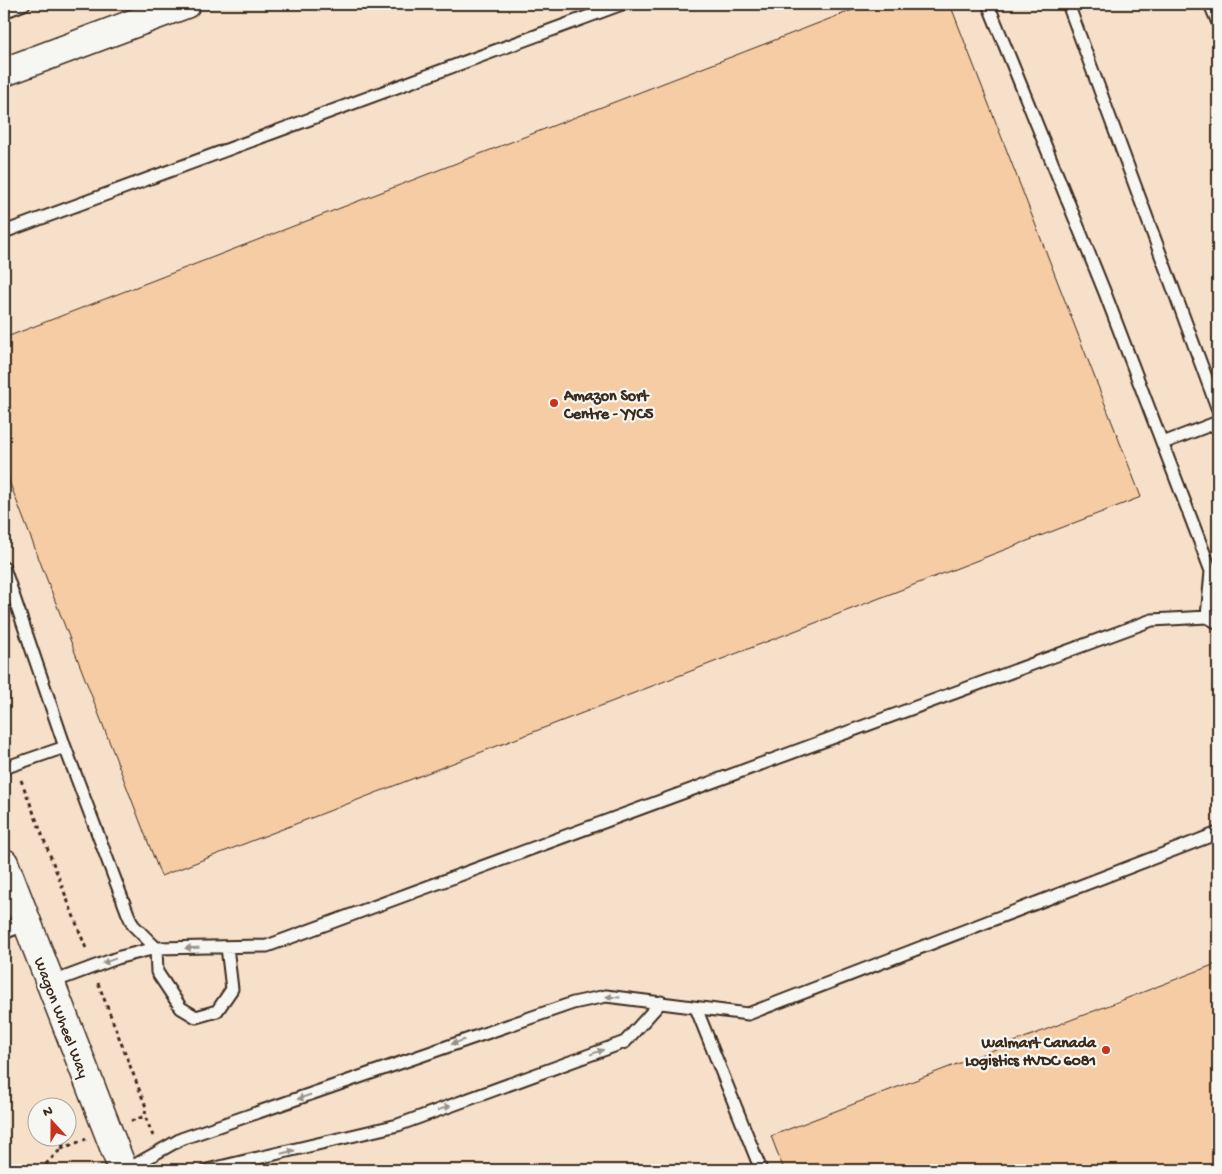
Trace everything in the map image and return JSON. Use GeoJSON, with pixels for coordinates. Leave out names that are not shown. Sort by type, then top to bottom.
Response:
{"type":"FeatureCollection","features":[{"type":"Feature","properties":{"kind":"street"},"geometry":{"type":"LineString","coordinates":[[4,72],[186,4]]}},
{"type":"Feature","properties":{"kind":"street","name":"Wagon Wheel Way"},"geometry":{"type":"LineString","coordinates":[[4,864],[16,928],[50,983],[124,1170]]}},
{"type":"Feature","properties":{"kind":"lane"},"geometry":{"type":"LineString","coordinates":[[4,12],[24,4]]}},
{"type":"Feature","properties":{"kind":"lane"},"geometry":{"type":"LineString","coordinates":[[4,232],[622,4]]}},
{"type":"Feature","properties":{"kind":"lane"},"geometry":{"type":"LineString","coordinates":[[988,4],[1105,293],[1210,571],[1207,617]]}},
{"type":"Feature","properties":{"kind":"lane"},"geometry":{"type":"LineString","coordinates":[[1068,4],[1218,410]]}},
{"type":"Feature","properties":{"kind":"lane"},"geometry":{"type":"LineString","coordinates":[[1210,4],[1218,23]]}},
{"type":"Feature","properties":{"kind":"lane"},"geometry":{"type":"LineString","coordinates":[[1163,443],[1218,422]]}},
{"type":"Feature","properties":{"kind":"lane"},"geometry":{"type":"LineString","coordinates":[[4,568],[65,747],[128,914],[133,925],[156,948],[157,972],[181,1008],[196,1017],[217,1011],[232,990],[228,947]]}},
{"type":"Feature","properties":{"kind":"lane"},"geometry":{"type":"LineString","coordinates":[[50,983],[120,957],[156,948],[267,946],[1152,620],[1207,617],[1218,623]]}},
{"type":"Feature","properties":{"kind":"lane"},"geometry":{"type":"LineString","coordinates":[[4,768],[65,747]]}},
{"type":"Feature","properties":{"kind":"lane"},"geometry":{"type":"LineString","coordinates":[[124,1170],[181,1139],[573,1003],[606,996],[748,1014],[1218,833]]}},
{"type":"Feature","properties":{"kind":"lane"},"geometry":{"type":"LineString","coordinates":[[207,1170],[398,1125],[625,1042],[661,1002]]}},
{"type":"Feature","properties":{"kind":"lane"},"geometry":{"type":"LineString","coordinates":[[696,1008],[761,1170]]}},
{"type":"Feature","properties":{"kind":"path"},"geometry":{"type":"LineString","coordinates":[[4,732],[12,757]]}},
{"type":"Feature","properties":{"kind":"path"},"geometry":{"type":"LineString","coordinates":[[21,778],[86,948]]}},
{"type":"Feature","properties":{"kind":"path"},"geometry":{"type":"LineString","coordinates":[[97,979],[146,1107],[145,1116]]}},
{"type":"Feature","properties":{"kind":"path"},"geometry":{"type":"LineString","coordinates":[[40,1170],[62,1146]]}},
{"type":"Feature","properties":{"kind":"shaded area"},"geometry":{"type":"Polygon","coordinates":[[[4,4],[1218,4],[1218,1170],[4,1170],[4,4]]]}},
{"type":"Feature","properties":{"kind":"building","name":"Amazon Sort Centre - YYC5"},"geometry":{"type":"Polygon","coordinates":[[[868,4],[950,4],[1141,497],[161,876],[4,468],[4,338],[868,4]]]}},
{"type":"Feature","properties":{"kind":"building","name":"Walmart Canada Logistics HVDC 6081"},"geometry":{"type":"Polygon","coordinates":[[[1218,963],[1218,1170],[784,1170],[771,1136],[1218,963]]]}},
{"type":"Feature","properties":{"kind":"place","name":"Amazon Sort Centre - YYC5"},"geometry":{"type":"Point","coordinates":[554,403]}},
{"type":"Feature","properties":{"kind":"place","name":"Walmart Canada Logistics HVDC 6081"},"geometry":{"type":"Point","coordinates":[1106,1050]}}]}
